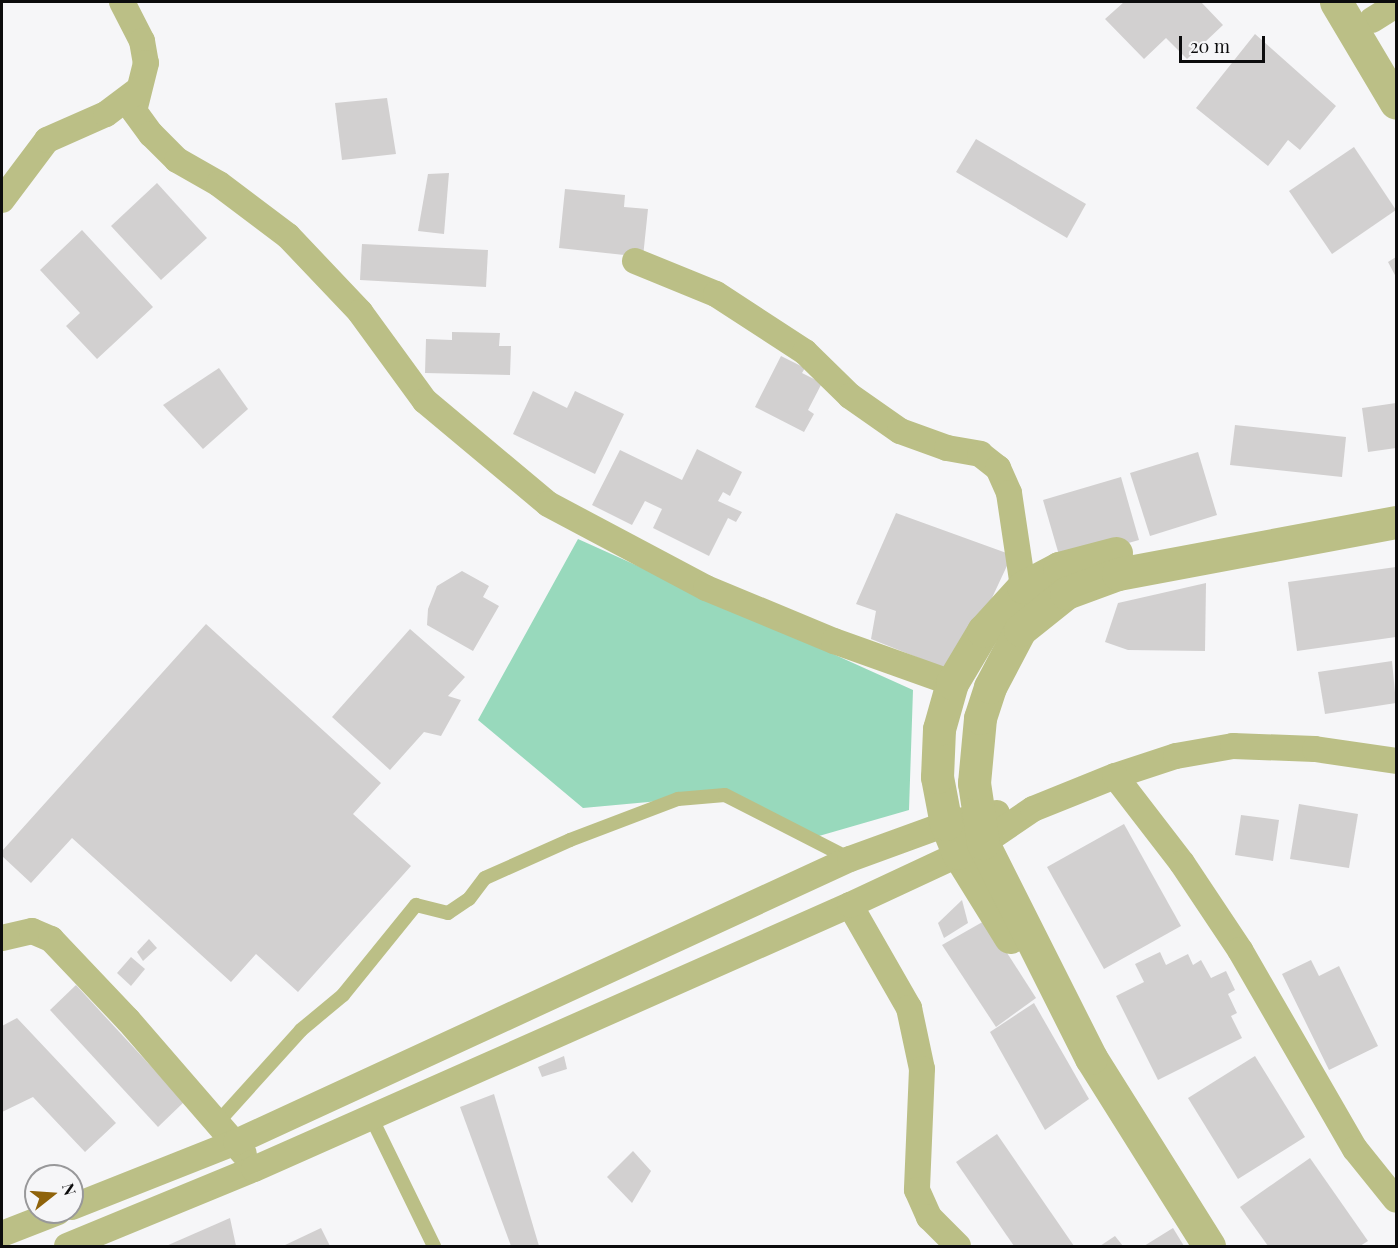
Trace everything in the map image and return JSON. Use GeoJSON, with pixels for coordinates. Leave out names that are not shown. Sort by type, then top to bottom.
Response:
{"type":"FeatureCollection","features":[{"type":"Feature","properties":{"kind":"street"},"geometry":{"type":"LineString","coordinates":[[122,2],[142,41],[146,63],[134,111],[170,154],[219,184],[288,236],[360,312],[425,401],[548,504],[706,588],[834,641],[952,683]]}},
{"type":"Feature","properties":{"kind":"street"},"geometry":{"type":"LineString","coordinates":[[1336,2],[1396,103]]}},
{"type":"Feature","properties":{"kind":"street"},"geometry":{"type":"LineString","coordinates":[[1376,9],[1396,61]]}},
{"type":"Feature","properties":{"kind":"street"},"geometry":{"type":"LineString","coordinates":[[2,200],[47,140],[106,114],[138,90]]}},
{"type":"Feature","properties":{"kind":"street"},"geometry":{"type":"LineString","coordinates":[[635,261],[717,294],[806,351],[850,396],[900,431],[947,448],[980,454],[998,468],[1009,494],[1023,587]]}},
{"type":"Feature","properties":{"kind":"street"},"geometry":{"type":"LineString","coordinates":[[67,1246],[254,1169],[850,905],[966,834],[974,783],[980,718],[990,687],[1020,630],[1066,593],[1093,582],[1248,538],[1396,500]]}},
{"type":"Feature","properties":{"kind":"street"},"geometry":{"type":"LineString","coordinates":[[1209,1246],[1091,1058],[966,834],[938,765],[939,729],[952,683],[983,631],[1023,587],[1059,568],[1113,554],[1396,522]]}},
{"type":"Feature","properties":{"kind":"street"},"geometry":{"type":"LineString","coordinates":[[84,1202],[236,1142],[850,859],[966,834],[1115,776],[1176,756],[1233,746],[1315,750],[1396,761]]}},
{"type":"Feature","properties":{"kind":"street"},"geometry":{"type":"LineString","coordinates":[[1115,776],[1182,863],[1240,950],[1355,1149],[1396,1200]]}},
{"type":"Feature","properties":{"kind":"street"},"geometry":{"type":"LineString","coordinates":[[850,905],[909,1008],[922,1069],[917,1190],[929,1217],[958,1246]]}},
{"type":"Feature","properties":{"kind":"street"},"geometry":{"type":"LineString","coordinates":[[2,938],[32,930],[51,939],[236,1142],[254,1169]]}},
{"type":"Feature","properties":{"kind":"street"},"geometry":{"type":"LineString","coordinates":[[2,1234],[27,1224]]}},
{"type":"Feature","properties":{"kind":"lane"},"geometry":{"type":"LineString","coordinates":[[218,1122],[301,1030],[343,994],[416,905],[448,913],[470,899],[485,878],[570,840],[678,799],[725,795],[850,859]]}},
{"type":"Feature","properties":{"kind":"lane"},"geometry":{"type":"LineString","coordinates":[[371,1117],[434,1246]]}},
{"type":"Feature","properties":{"kind":"green space"},"geometry":{"type":"Polygon","coordinates":[[[578,539],[913,690],[909,810],[812,838],[725,795],[583,808],[478,720],[578,539]]]}},
{"type":"Feature","properties":{"kind":"building"},"geometry":{"type":"Polygon","coordinates":[[[1124,2],[1201,2],[1223,25],[1187,59],[1166,38],[1144,59],[1105,19],[1124,2]]]}},
{"type":"Feature","properties":{"kind":"building"},"geometry":{"type":"Polygon","coordinates":[[[1255,34],[1336,106],[1300,150],[1288,140],[1268,166],[1196,108],[1255,34]]]}},
{"type":"Feature","properties":{"kind":"building"},"geometry":{"type":"Polygon","coordinates":[[[387,98],[396,154],[342,160],[335,103],[387,98]]]}},
{"type":"Feature","properties":{"kind":"building"},"geometry":{"type":"Polygon","coordinates":[[[976,139],[1086,204],[1067,238],[956,172],[976,139]]]}},
{"type":"Feature","properties":{"kind":"building"},"geometry":{"type":"Polygon","coordinates":[[[1354,147],[1396,210],[1332,254],[1289,191],[1354,147]]]}},
{"type":"Feature","properties":{"kind":"building"},"geometry":{"type":"Polygon","coordinates":[[[449,173],[444,234],[418,231],[428,174],[449,173]]]}},
{"type":"Feature","properties":{"kind":"building"},"geometry":{"type":"Polygon","coordinates":[[[157,183],[207,238],[161,280],[111,226],[157,183]]]}},
{"type":"Feature","properties":{"kind":"building"},"geometry":{"type":"Polygon","coordinates":[[[565,189],[625,195],[624,207],[648,209],[643,257],[559,248],[565,189]]]}},
{"type":"Feature","properties":{"kind":"building"},"geometry":{"type":"Polygon","coordinates":[[[82,230],[153,307],[97,359],[66,326],[80,313],[40,270],[82,230]]]}},
{"type":"Feature","properties":{"kind":"building"},"geometry":{"type":"Polygon","coordinates":[[[362,244],[488,250],[486,287],[360,280],[362,244]]]}},
{"type":"Feature","properties":{"kind":"building"},"geometry":{"type":"Polygon","coordinates":[[[1396,257],[1396,277],[1388,262],[1396,257]]]}},
{"type":"Feature","properties":{"kind":"building"},"geometry":{"type":"Polygon","coordinates":[[[452,332],[500,333],[499,346],[511,346],[510,375],[425,373],[426,339],[452,340],[452,332]]]}},
{"type":"Feature","properties":{"kind":"building"},"geometry":{"type":"Polygon","coordinates":[[[781,356],[805,368],[802,373],[822,383],[808,410],[814,414],[804,432],[755,407],[781,356]]]}},
{"type":"Feature","properties":{"kind":"building"},"geometry":{"type":"Polygon","coordinates":[[[219,368],[248,409],[203,449],[163,405],[219,368]]]}},
{"type":"Feature","properties":{"kind":"building"},"geometry":{"type":"Polygon","coordinates":[[[533,391],[567,408],[575,391],[624,414],[595,474],[513,434],[533,391]]]}},
{"type":"Feature","properties":{"kind":"building"},"geometry":{"type":"Polygon","coordinates":[[[1396,403],[1396,448],[1368,452],[1362,408],[1396,403]]]}},
{"type":"Feature","properties":{"kind":"building"},"geometry":{"type":"Polygon","coordinates":[[[1235,425],[1346,437],[1342,477],[1230,465],[1235,425]]]}},
{"type":"Feature","properties":{"kind":"building"},"geometry":{"type":"Polygon","coordinates":[[[697,449],[742,472],[730,496],[723,492],[718,501],[742,512],[736,522],[728,518],[709,556],[653,528],[662,509],[645,501],[632,525],[592,505],[620,450],[682,480],[697,449]]]}},
{"type":"Feature","properties":{"kind":"building"},"geometry":{"type":"Polygon","coordinates":[[[1198,452],[1217,515],[1150,536],[1130,473],[1198,452]]]}},
{"type":"Feature","properties":{"kind":"building"},"geometry":{"type":"Polygon","coordinates":[[[1121,477],[1139,540],[1061,562],[1043,500],[1121,477]]]}},
{"type":"Feature","properties":{"kind":"building"},"geometry":{"type":"Polygon","coordinates":[[[896,513],[1012,555],[991,600],[944,668],[871,639],[876,611],[856,604],[896,513]]]}},
{"type":"Feature","properties":{"kind":"building"},"geometry":{"type":"Polygon","coordinates":[[[1396,567],[1396,637],[1297,651],[1288,582],[1396,567]]]}},
{"type":"Feature","properties":{"kind":"building"},"geometry":{"type":"Polygon","coordinates":[[[462,571],[489,586],[483,597],[499,606],[473,651],[427,625],[428,609],[437,586],[462,571]]]}},
{"type":"Feature","properties":{"kind":"building"},"geometry":{"type":"Polygon","coordinates":[[[1206,583],[1205,651],[1128,650],[1105,642],[1118,603],[1206,583]]]}},
{"type":"Feature","properties":{"kind":"building"},"geometry":{"type":"Polygon","coordinates":[[[206,624],[381,783],[353,814],[411,866],[298,992],[256,954],[231,982],[72,838],[31,883],[2,856],[2,851],[206,624]]]}},
{"type":"Feature","properties":{"kind":"building"},"geometry":{"type":"Polygon","coordinates":[[[410,629],[465,677],[448,696],[461,700],[441,736],[424,732],[390,770],[332,717],[410,629]]]}},
{"type":"Feature","properties":{"kind":"building"},"geometry":{"type":"Polygon","coordinates":[[[1392,661],[1396,703],[1325,714],[1318,672],[1392,661]]]}},
{"type":"Feature","properties":{"kind":"building"},"geometry":{"type":"Polygon","coordinates":[[[1299,804],[1358,814],[1349,868],[1290,859],[1299,804]]]}},
{"type":"Feature","properties":{"kind":"building"},"geometry":{"type":"Polygon","coordinates":[[[1241,815],[1279,820],[1273,861],[1235,855],[1241,815]]]}},
{"type":"Feature","properties":{"kind":"building"},"geometry":{"type":"Polygon","coordinates":[[[1124,824],[1181,926],[1104,969],[1047,867],[1124,824]]]}},
{"type":"Feature","properties":{"kind":"building"},"geometry":{"type":"Polygon","coordinates":[[[962,900],[968,923],[944,938],[938,923],[962,900]]]}},
{"type":"Feature","properties":{"kind":"building"},"geometry":{"type":"Polygon","coordinates":[[[986,920],[1036,998],[996,1027],[942,945],[986,920]]]}},
{"type":"Feature","properties":{"kind":"building"},"geometry":{"type":"Polygon","coordinates":[[[149,939],[157,948],[143,961],[137,952],[149,939]]]}},
{"type":"Feature","properties":{"kind":"building"},"geometry":{"type":"Polygon","coordinates":[[[1160,952],[1166,965],[1188,954],[1193,965],[1201,960],[1211,978],[1226,971],[1235,990],[1228,994],[1237,1013],[1231,1016],[1242,1038],[1158,1080],[1116,996],[1144,982],[1135,964],[1160,952]]]}},
{"type":"Feature","properties":{"kind":"building"},"geometry":{"type":"Polygon","coordinates":[[[131,957],[145,969],[131,986],[117,973],[131,957]]]}},
{"type":"Feature","properties":{"kind":"building"},"geometry":{"type":"Polygon","coordinates":[[[1311,960],[1319,976],[1339,966],[1378,1046],[1329,1070],[1282,974],[1311,960]]]}},
{"type":"Feature","properties":{"kind":"building"},"geometry":{"type":"Polygon","coordinates":[[[76,985],[184,1102],[158,1127],[50,1010],[76,985]]]}},
{"type":"Feature","properties":{"kind":"building"},"geometry":{"type":"Polygon","coordinates":[[[1034,1003],[1089,1099],[1045,1130],[990,1032],[1034,1003]]]}},
{"type":"Feature","properties":{"kind":"building"},"geometry":{"type":"Polygon","coordinates":[[[17,1018],[116,1123],[85,1152],[33,1097],[2,1112],[2,1026],[17,1018]]]}},
{"type":"Feature","properties":{"kind":"building"},"geometry":{"type":"Polygon","coordinates":[[[564,1056],[567,1069],[542,1077],[538,1067],[564,1056]]]}},
{"type":"Feature","properties":{"kind":"building"},"geometry":{"type":"Polygon","coordinates":[[[1255,1056],[1305,1137],[1238,1179],[1188,1098],[1255,1056]]]}},
{"type":"Feature","properties":{"kind":"building"},"geometry":{"type":"Polygon","coordinates":[[[494,1094],[539,1246],[511,1246],[460,1107],[494,1094]]]}},
{"type":"Feature","properties":{"kind":"building"},"geometry":{"type":"Polygon","coordinates":[[[997,1134],[1074,1246],[1014,1246],[956,1162],[997,1134]]]}},
{"type":"Feature","properties":{"kind":"building"},"geometry":{"type":"Polygon","coordinates":[[[633,1151],[651,1171],[632,1203],[607,1177],[633,1151]]]}},
{"type":"Feature","properties":{"kind":"building"},"geometry":{"type":"Polygon","coordinates":[[[1310,1158],[1368,1241],[1360,1246],[1268,1246],[1240,1207],[1310,1158]]]}},
{"type":"Feature","properties":{"kind":"building"},"geometry":{"type":"Polygon","coordinates":[[[230,1218],[236,1246],[166,1246],[230,1218]]]}},
{"type":"Feature","properties":{"kind":"building"},"geometry":{"type":"Polygon","coordinates":[[[321,1228],[330,1246],[283,1246],[321,1228]]]}},
{"type":"Feature","properties":{"kind":"building"},"geometry":{"type":"Polygon","coordinates":[[[1173,1228],[1184,1246],[1144,1246],[1173,1228]]]}},
{"type":"Feature","properties":{"kind":"building"},"geometry":{"type":"Polygon","coordinates":[[[1115,1236],[1123,1246],[1100,1246],[1115,1236]]]}}]}
